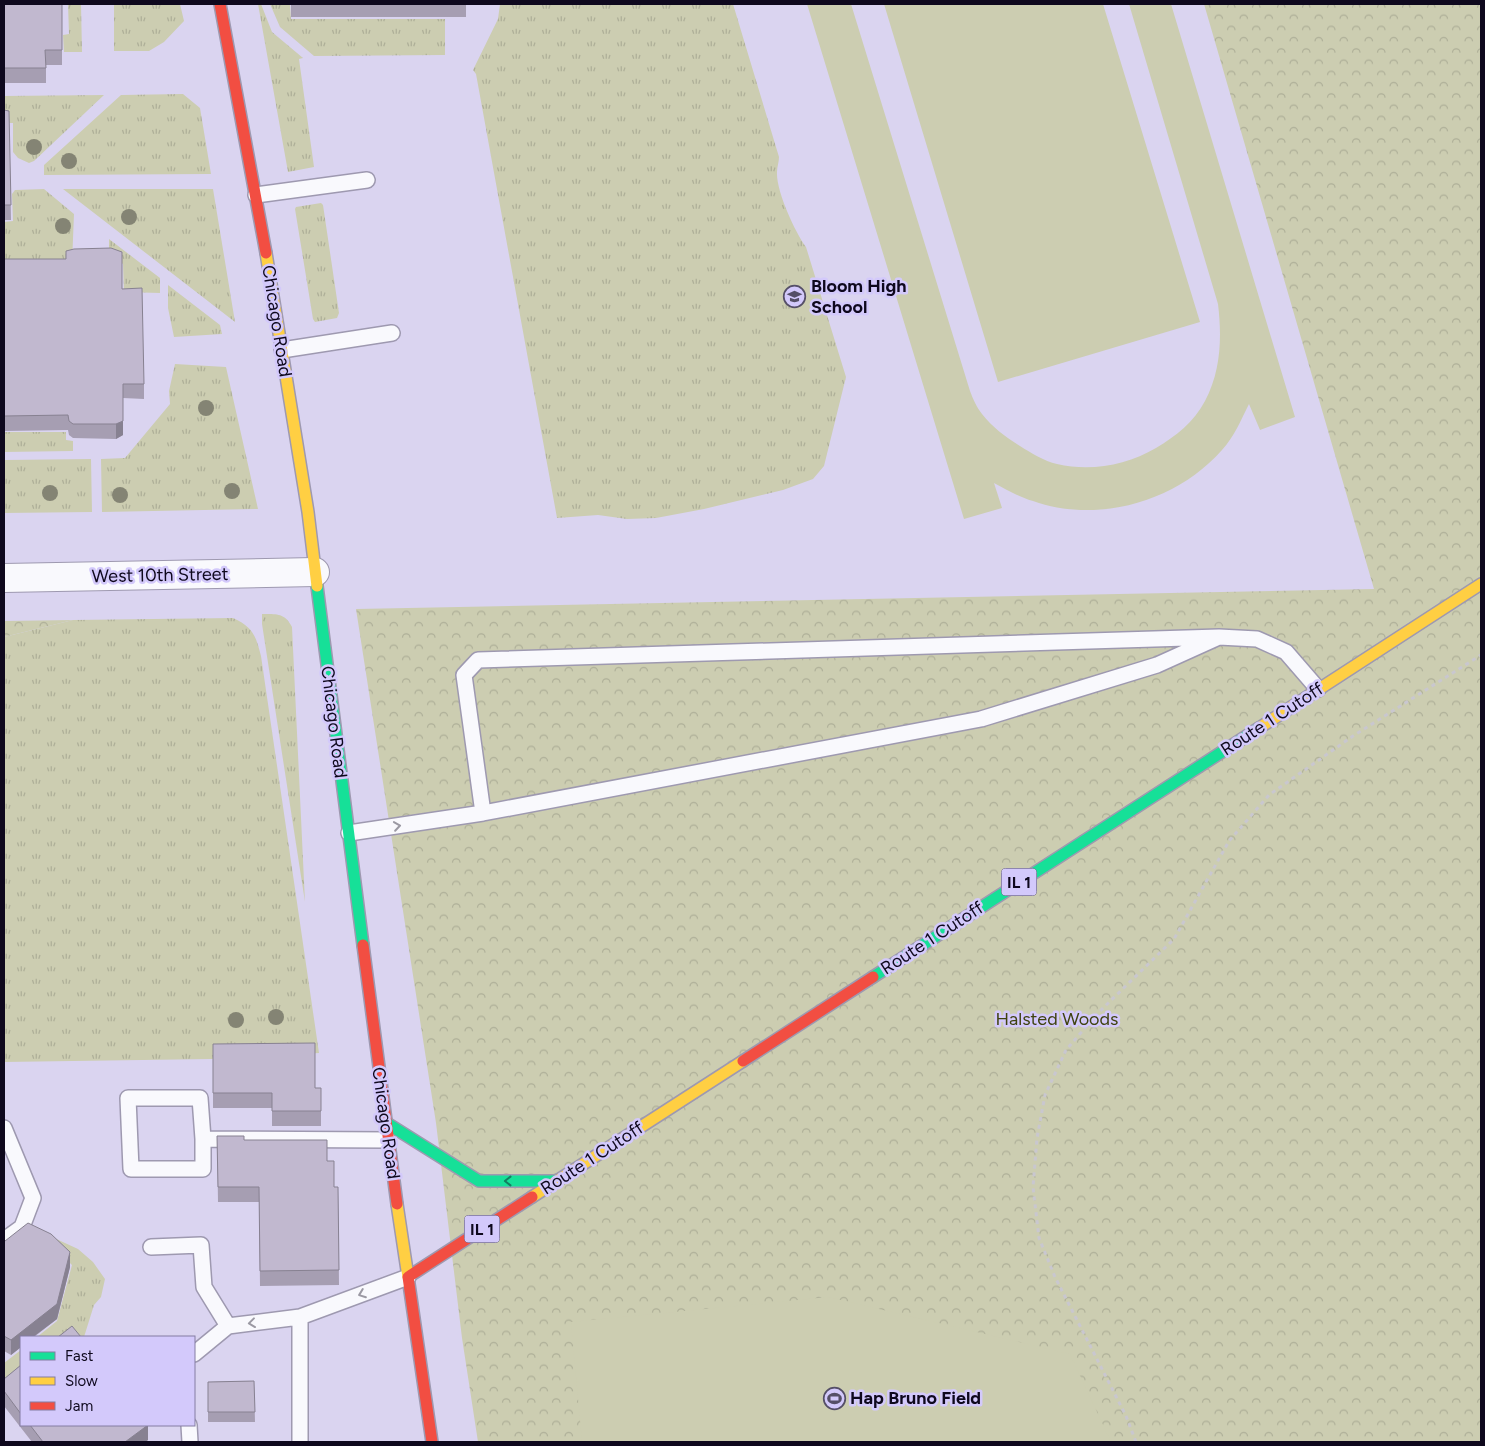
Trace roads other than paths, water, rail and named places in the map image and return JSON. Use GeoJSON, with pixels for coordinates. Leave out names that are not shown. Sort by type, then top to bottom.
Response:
{"type":"FeatureCollection","features":[{"type":"Feature","properties":{"kind":"main road","name":"Chicago Road"},"geometry":{"type":"LineString","coordinates":[[220,4],[256,195],[308,512],[385,1122],[432,1442]]}},
{"type":"Feature","properties":{"kind":"main road","name":"Route 1 Cutoff"},"geometry":{"type":"LineString","coordinates":[[408,1277],[1481,584]]}},
{"type":"Feature","properties":{"kind":"main road"},"geometry":{"type":"LineString","coordinates":[[385,1122],[479,1181],[556,1181]]}},
{"type":"Feature","properties":{"kind":"street","name":"West 10th Street"},"geometry":{"type":"LineString","coordinates":[[4,578],[316,572]]}},
{"type":"Feature","properties":{"kind":"lane"},"geometry":{"type":"LineString","coordinates":[[256,195],[367,180]]}},
{"type":"Feature","properties":{"kind":"lane"},"geometry":{"type":"LineString","coordinates":[[282,350],[392,332]]}},
{"type":"Feature","properties":{"kind":"lane"},"geometry":{"type":"LineString","coordinates":[[348,833],[483,813],[981,719],[1157,665],[1219,637]]}},
{"type":"Feature","properties":{"kind":"lane"},"geometry":{"type":"LineString","coordinates":[[483,813],[464,675],[478,660],[1219,637],[1257,639],[1286,652],[1318,689]]}},
{"type":"Feature","properties":{"kind":"lane"},"geometry":{"type":"LineString","coordinates":[[128,1098],[200,1098],[203,1139],[203,1169],[131,1169],[128,1098]]}},
{"type":"Feature","properties":{"kind":"lane"},"geometry":{"type":"LineString","coordinates":[[4,1128],[33,1198],[22,1227],[4,1240]]}},
{"type":"Feature","properties":{"kind":"lane"},"geometry":{"type":"LineString","coordinates":[[203,1139],[388,1140]]}},
{"type":"Feature","properties":{"kind":"lane"},"geometry":{"type":"LineString","coordinates":[[150,1247],[201,1245],[204,1287],[228,1326]]}},
{"type":"Feature","properties":{"kind":"lane"},"geometry":{"type":"LineString","coordinates":[[195,1353],[228,1326],[300,1317],[408,1277]]}},
{"type":"Feature","properties":{"kind":"lane"},"geometry":{"type":"LineString","coordinates":[[300,1317],[300,1442]]}},
{"type":"Feature","properties":{"kind":"lane"},"geometry":{"type":"LineString","coordinates":[[189,1426],[190,1442]]}},
{"type":"Feature","properties":{"kind":"place","name":"Bloom High School"},"geometry":{"type":"Point","coordinates":[795,296]}},
{"type":"Feature","properties":{"kind":"place","name":"Hap Bruno Field"},"geometry":{"type":"Point","coordinates":[834,1398]}},
{"type":"Feature","properties":{"kind":"park label","name":"Halsted Woods"},"geometry":{"type":"Point","coordinates":[1057,1019]}}]}
